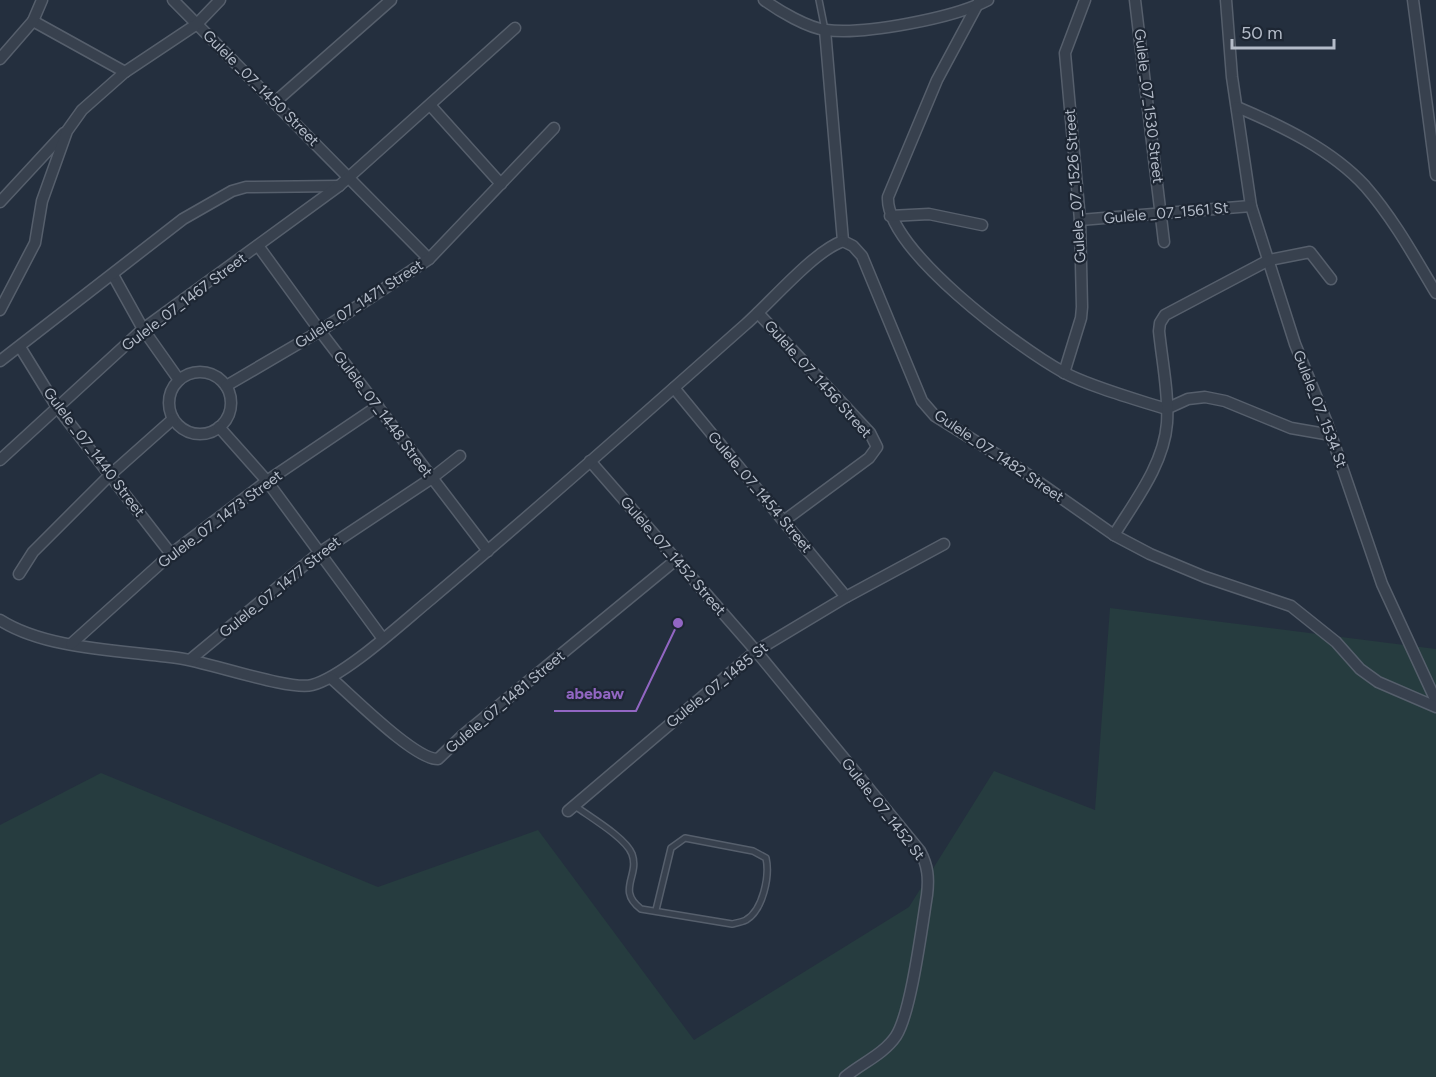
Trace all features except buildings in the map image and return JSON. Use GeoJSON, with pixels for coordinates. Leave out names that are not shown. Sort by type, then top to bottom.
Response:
{"type":"FeatureCollection","features":[{"type":"Feature","properties":{"kind":"street"},"geometry":{"type":"LineString","coordinates":[[0,58],[33,21],[42,0]]}},
{"type":"Feature","properties":{"kind":"street","name":"Gulele _07_1450 Street"},"geometry":{"type":"LineString","coordinates":[[173,0],[429,259]]}},
{"type":"Feature","properties":{"kind":"street"},"geometry":{"type":"LineString","coordinates":[[0,201],[67,131],[82,110],[125,72],[197,24],[220,0]]}},
{"type":"Feature","properties":{"kind":"street"},"geometry":{"type":"LineString","coordinates":[[276,102],[391,0]]}},
{"type":"Feature","properties":{"kind":"street"},"geometry":{"type":"LineString","coordinates":[[764,0],[779,11],[825,30],[894,26],[945,16],[988,0]]}},
{"type":"Feature","properties":{"kind":"street","name":"Gulele _07_1526 Street"},"geometry":{"type":"LineString","coordinates":[[1064,373],[1081,318],[1080,220],[1065,53],[1085,0]]}},
{"type":"Feature","properties":{"kind":"street","name":"Gulele _07_1530 Street"},"geometry":{"type":"LineString","coordinates":[[1135,0],[1164,242]]}},
{"type":"Feature","properties":{"kind":"street","name":"Gulele_07_1534 St"},"geometry":{"type":"LineString","coordinates":[[1226,0],[1237,107],[1251,206],[1295,344],[1331,435],[1382,584],[1436,701]]}},
{"type":"Feature","properties":{"kind":"street"},"geometry":{"type":"LineString","coordinates":[[1413,0],[1432,108],[1436,176]]}},
{"type":"Feature","properties":{"kind":"street"},"geometry":{"type":"LineString","coordinates":[[979,3],[937,80],[888,196],[890,216],[911,246],[964,303],[1064,373],[1166,409],[1188,399],[1205,397],[1225,401],[1291,428],[1331,435]]}},
{"type":"Feature","properties":{"kind":"street"},"geometry":{"type":"LineString","coordinates":[[33,21],[125,72]]}},
{"type":"Feature","properties":{"kind":"street","name":"Gulele_07_1467 Street"},"geometry":{"type":"LineString","coordinates":[[0,460],[143,330],[339,186],[515,28]]}},
{"type":"Feature","properties":{"kind":"street"},"geometry":{"type":"LineString","coordinates":[[0,620],[18,631],[70,644],[191,659],[288,683],[310,686],[331,678],[383,639],[488,551],[674,388],[819,256],[834,244],[843,241],[825,30]]}},
{"type":"Feature","properties":{"kind":"street"},"geometry":{"type":"LineString","coordinates":[[429,105],[501,184]]}},
{"type":"Feature","properties":{"kind":"street"},"geometry":{"type":"LineString","coordinates":[[1237,107],[1271,121],[1317,149],[1364,185],[1403,238],[1436,293]]}},
{"type":"Feature","properties":{"kind":"street","name":"Gulele_07_1471 Street"},"geometry":{"type":"LineString","coordinates":[[226,386],[320,331],[429,259],[554,128]]}},
{"type":"Feature","properties":{"kind":"street"},"geometry":{"type":"LineString","coordinates":[[0,310],[35,243],[42,201],[67,131]]}},
{"type":"Feature","properties":{"kind":"street"},"geometry":{"type":"LineString","coordinates":[[0,361],[183,219],[232,191],[246,187],[339,186]]}},
{"type":"Feature","properties":{"kind":"street","name":"Gulele _07_1561 St"},"geometry":{"type":"LineString","coordinates":[[1080,220],[1251,206]]}},
{"type":"Feature","properties":{"kind":"street"},"geometry":{"type":"LineString","coordinates":[[890,216],[929,214],[982,225]]}},
{"type":"Feature","properties":{"kind":"street","name":"Gulele_07_1482 Street"},"geometry":{"type":"LineString","coordinates":[[843,241],[853,246],[862,256],[922,401],[935,416],[1020,469],[1114,535],[1150,555],[1205,577],[1291,606],[1336,642],[1360,669],[1378,682],[1436,707]]}},
{"type":"Feature","properties":{"kind":"street","name":"Gulele_07_1448 Street"},"geometry":{"type":"LineString","coordinates":[[259,247],[320,331],[488,551]]}},
{"type":"Feature","properties":{"kind":"street"},"geometry":{"type":"LineString","coordinates":[[1114,535],[1148,481],[1162,445],[1167,423],[1159,331],[1160,323],[1166,315],[1269,261],[1310,252],[1330,279]]}},
{"type":"Feature","properties":{"kind":"street"},"geometry":{"type":"LineString","coordinates":[[113,275],[143,330],[180,380]]}},
{"type":"Feature","properties":{"kind":"street","name":"Gulele_07_1456 Street"},"geometry":{"type":"LineString","coordinates":[[758,313],[870,433],[877,447],[869,458],[785,520]]}},
{"type":"Feature","properties":{"kind":"street","name":"Gulele _07_1440 Street"},"geometry":{"type":"LineString","coordinates":[[20,347],[57,407],[171,554]]}},
{"type":"Feature","properties":{"kind":"street"},"geometry":{"type":"LineString","coordinates":[[199,372],[210,374],[226,386],[231,405],[229,415],[219,427],[207,433],[197,434],[179,426],[173,418],[169,398],[180,380],[199,372]]}},
{"type":"Feature","properties":{"kind":"street","name":"Gulele_07_1454 Street"},"geometry":{"type":"LineString","coordinates":[[674,388],[785,520],[846,597]]}},
{"type":"Feature","properties":{"kind":"street","name":"Gulele_07_1473 Street"},"geometry":{"type":"LineString","coordinates":[[70,644],[171,554],[267,481],[378,406]]}},
{"type":"Feature","properties":{"kind":"street"},"geometry":{"type":"LineString","coordinates":[[19,574],[33,552],[110,475],[173,418]]}},
{"type":"Feature","properties":{"kind":"street"},"geometry":{"type":"LineString","coordinates":[[219,427],[267,481],[383,639]]}},
{"type":"Feature","properties":{"kind":"street","name":"Gulele_07_1477 Street"},"geometry":{"type":"LineString","coordinates":[[191,659],[319,553],[432,478],[460,456]]}},
{"type":"Feature","properties":{"kind":"street","name":"Gulele_07_1452 Street"},"geometry":{"type":"LineString","coordinates":[[590,461],[756,651]]}},
{"type":"Feature","properties":{"kind":"street","name":"Gulele_07_1485 St"},"geometry":{"type":"LineString","coordinates":[[571,808],[756,651],[846,597],[944,544]]}},
{"type":"Feature","properties":{"kind":"street","name":"Gulele_07_1481 Street"},"geometry":{"type":"LineString","coordinates":[[331,678],[414,750],[430,759],[438,759],[463,735],[677,559]]}},
{"type":"Feature","properties":{"kind":"street","name":"Gulele_07_1452 St"},"geometry":{"type":"LineString","coordinates":[[756,651],[920,851],[929,878],[905,1015],[897,1035],[885,1049],[845,1077]]}},
{"type":"Feature","properties":{"kind":"lane"},"geometry":{"type":"LineString","coordinates":[[819,0],[825,30]]}},
{"type":"Feature","properties":{"kind":"lane"},"geometry":{"type":"LineString","coordinates":[[571,808],[623,842],[632,852],[634,864],[628,891],[633,903],[641,909],[732,924],[746,920],[756,911],[761,897],[768,875],[766,858],[753,851],[685,838],[671,848],[656,910]]}},
{"type":"Feature","properties":{"kind":"green space"},"geometry":{"type":"Polygon","coordinates":[[[1110,608],[1436,649],[1436,1077],[0,1077],[0,825],[101,773],[378,887],[538,830],[694,1040],[909,907],[994,771],[1095,810],[1110,608]]]}},
{"type":"Feature","properties":{"kind":"place","name":"abebaw"},"geometry":{"type":"Point","coordinates":[678,623]}}]}
